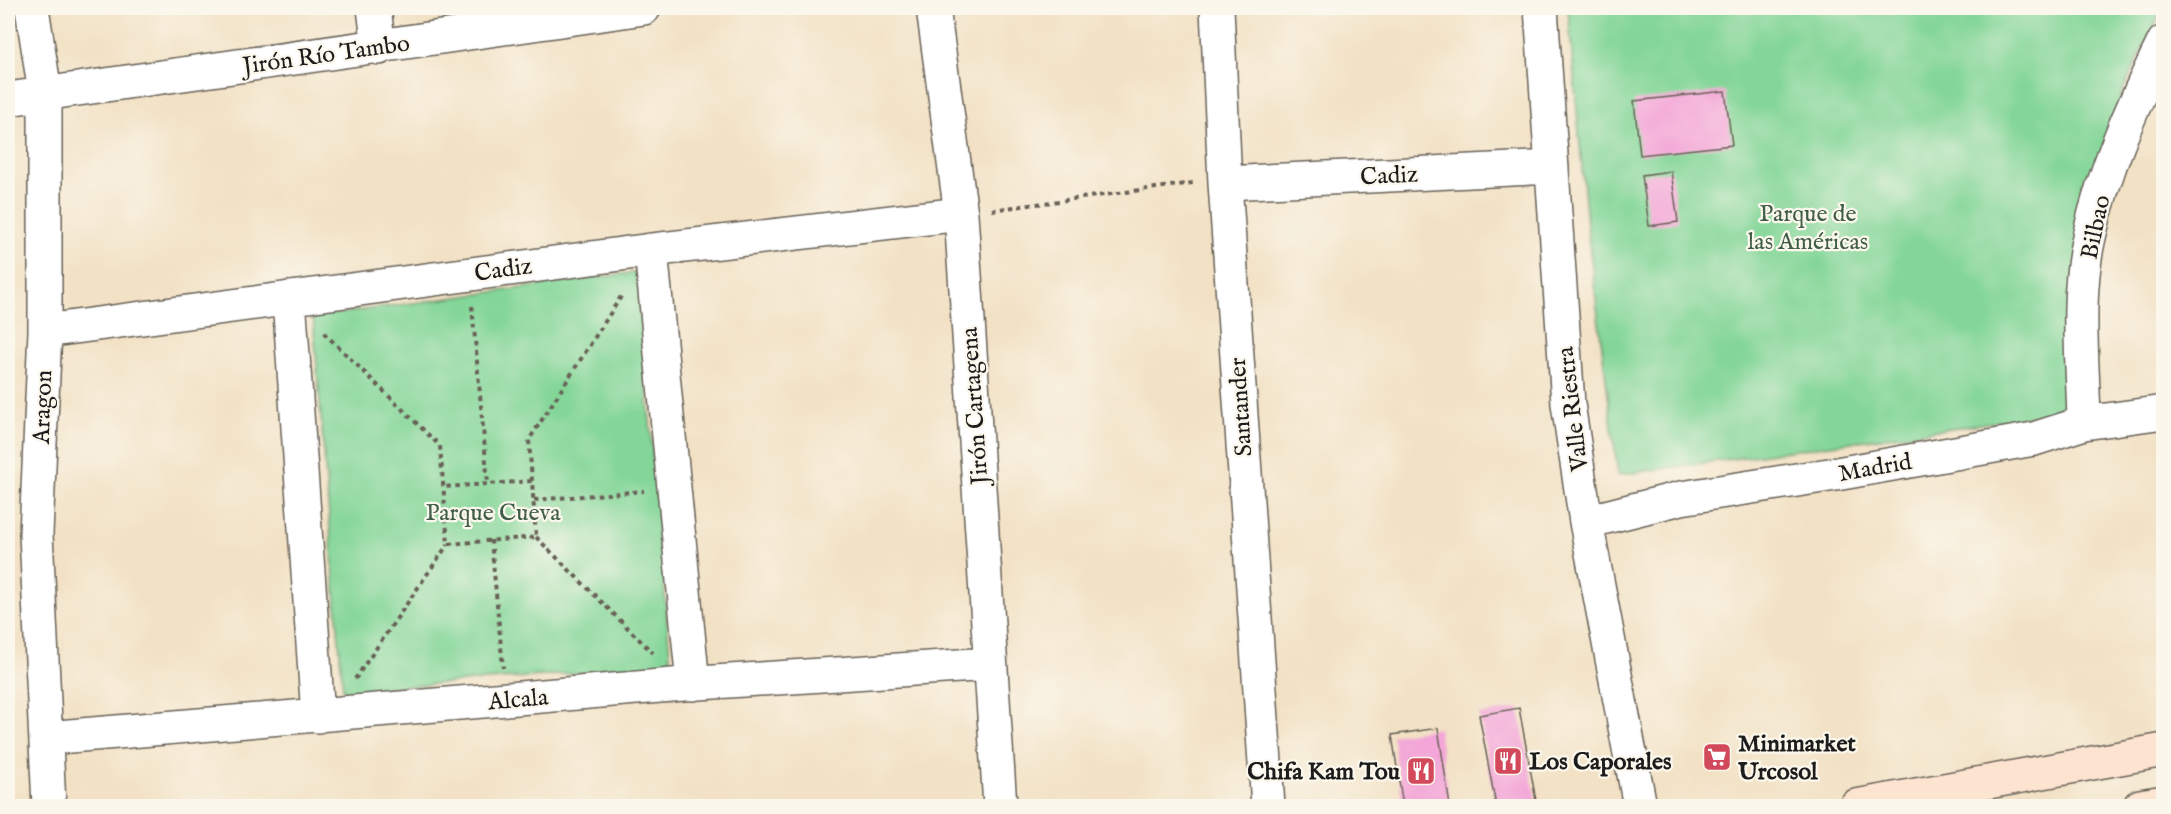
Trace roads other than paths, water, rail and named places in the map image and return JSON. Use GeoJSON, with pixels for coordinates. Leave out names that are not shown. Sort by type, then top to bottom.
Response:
{"type":"FeatureCollection","features":[{"type":"Feature","properties":{"kind":"main road"},"geometry":{"type":"LineString","coordinates":[[1856,807],[2163,750]]}},
{"type":"Feature","properties":{"kind":"main road"},"geometry":{"type":"LineString","coordinates":[[2140,807],[2163,802]]}},
{"type":"Feature","properties":{"kind":"street","name":"Aragon"},"geometry":{"type":"LineString","coordinates":[[32,8],[45,93],[45,331],[36,534],[49,807]]}},
{"type":"Feature","properties":{"kind":"street"},"geometry":{"type":"LineString","coordinates":[[374,8],[379,48]]}},
{"type":"Feature","properties":{"kind":"street","name":"Jirón Río Tambo"},"geometry":{"type":"LineString","coordinates":[[8,99],[379,48],[644,8]]}},
{"type":"Feature","properties":{"kind":"street","name":"Jirón Cartagena"},"geometry":{"type":"LineString","coordinates":[[933,8],[962,214],[1000,807]]}},
{"type":"Feature","properties":{"kind":"street","name":"Santander"},"geometry":{"type":"LineString","coordinates":[[1216,8],[1225,183],[1268,807]]}},
{"type":"Feature","properties":{"kind":"street","name":"Valle Riestra"},"geometry":{"type":"LineString","coordinates":[[1541,8],[1569,404],[1586,522],[1640,807]]}},
{"type":"Feature","properties":{"kind":"street","name":"Bilbao"},"geometry":{"type":"LineString","coordinates":[[2084,423],[2081,315],[2088,239],[2113,157],[2132,106],[2163,42]]}},
{"type":"Feature","properties":{"kind":"street","name":"Cadiz"},"geometry":{"type":"LineString","coordinates":[[1225,183],[1552,167]]}},
{"type":"Feature","properties":{"kind":"street","name":"Cadiz"},"geometry":{"type":"LineString","coordinates":[[45,331],[651,250],[962,214]]}},
{"type":"Feature","properties":{"kind":"street"},"geometry":{"type":"LineString","coordinates":[[651,250],[689,684]]}},
{"type":"Feature","properties":{"kind":"street"},"geometry":{"type":"LineString","coordinates":[[289,298],[324,715]]}},
{"type":"Feature","properties":{"kind":"street","name":"Madrid"},"geometry":{"type":"LineString","coordinates":[[1586,522],[1681,498],[1842,473],[2034,439],[2084,423],[2163,412]]}},
{"type":"Feature","properties":{"kind":"street","name":"Alcala"},"geometry":{"type":"LineString","coordinates":[[46,738],[689,684],[990,664]]}},
{"type":"Feature","properties":{"kind":"place","name":"Minimarket Urcosol"},"geometry":{"type":"Point","coordinates":[1717,757]}},
{"type":"Feature","properties":{"kind":"place","name":"Los Caporales"},"geometry":{"type":"Point","coordinates":[1508,761]}},
{"type":"Feature","properties":{"kind":"place","name":"Chifa Kam Tou"},"geometry":{"type":"Point","coordinates":[1421,771]}},
{"type":"Feature","properties":{"kind":"park label","name":"Parque de las Américas"},"geometry":{"type":"Point","coordinates":[1808,227]}},
{"type":"Feature","properties":{"kind":"park label","name":"Parque Cueva"},"geometry":{"type":"Point","coordinates":[493,512]}}]}
